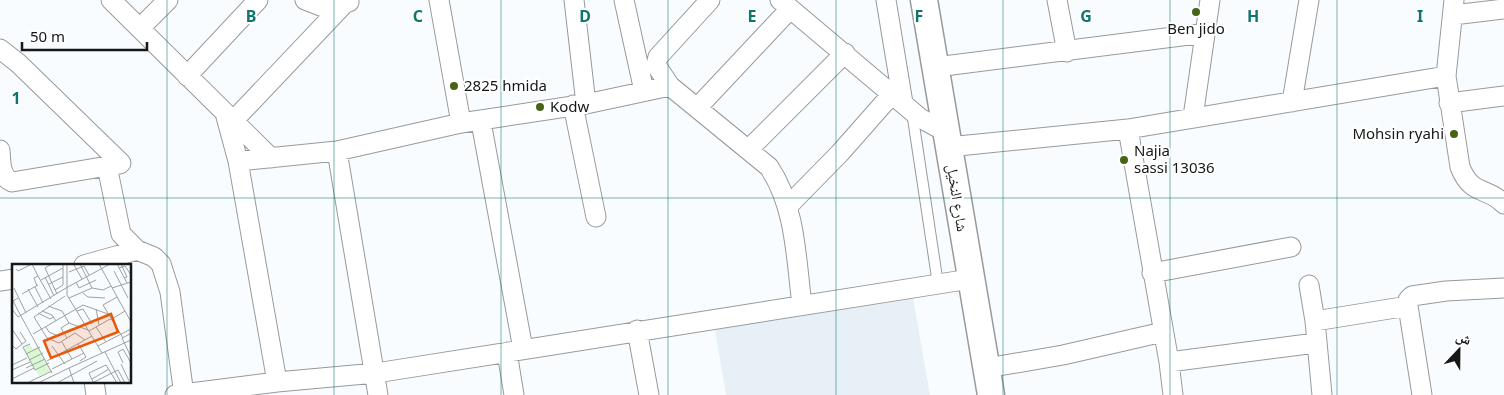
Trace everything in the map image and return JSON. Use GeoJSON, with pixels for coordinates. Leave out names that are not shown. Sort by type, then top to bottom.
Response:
{"type":"FeatureCollection","features":[{"type":"Feature","properties":{"kind":"main road","name":"شارع النخيل"},"geometry":{"type":"LineString","coordinates":[[924,0],[991,395]]}},
{"type":"Feature","properties":{"kind":"street"},"geometry":{"type":"LineString","coordinates":[[111,0],[271,158]]}},
{"type":"Feature","properties":{"kind":"street"},"geometry":{"type":"LineString","coordinates":[[140,28],[168,0]]}},
{"type":"Feature","properties":{"kind":"street"},"geometry":{"type":"LineString","coordinates":[[187,76],[258,0]]}},
{"type":"Feature","properties":{"kind":"street"},"geometry":{"type":"LineString","coordinates":[[305,0],[315,6],[323,7],[352,1]]}},
{"type":"Feature","properties":{"kind":"street"},"geometry":{"type":"LineString","coordinates":[[439,0],[461,124]]}},
{"type":"Feature","properties":{"kind":"street"},"geometry":{"type":"LineString","coordinates":[[574,0],[580,105],[596,217]]}},
{"type":"Feature","properties":{"kind":"street"},"geometry":{"type":"LineString","coordinates":[[624,0],[644,91]]}},
{"type":"Feature","properties":{"kind":"street"},"geometry":{"type":"LineString","coordinates":[[710,0],[658,57],[656,65],[670,86],[769,167],[778,181],[788,206],[802,305]]}},
{"type":"Feature","properties":{"kind":"street"},"geometry":{"type":"LineString","coordinates":[[886,0],[902,103]]}},
{"type":"Feature","properties":{"kind":"street"},"geometry":{"type":"LineString","coordinates":[[1057,0],[1067,52]]}},
{"type":"Feature","properties":{"kind":"street"},"geometry":{"type":"LineString","coordinates":[[1193,117],[1210,0]]}},
{"type":"Feature","properties":{"kind":"street"},"geometry":{"type":"LineString","coordinates":[[1292,102],[1309,0]]}},
{"type":"Feature","properties":{"kind":"street"},"geometry":{"type":"LineString","coordinates":[[229,117],[352,1]]}},
{"type":"Feature","properties":{"kind":"street"},"geometry":{"type":"LineString","coordinates":[[697,108],[785,5],[947,139],[1128,129],[1446,76]]}},
{"type":"Feature","properties":{"kind":"street"},"geometry":{"type":"LineString","coordinates":[[1504,9],[1454,8],[1446,76],[1449,103],[1463,176],[1475,189],[1492,194],[1504,204]]}},
{"type":"Feature","properties":{"kind":"street"},"geometry":{"type":"LineString","coordinates":[[936,68],[1205,33]]}},
{"type":"Feature","properties":{"kind":"street"},"geometry":{"type":"LineString","coordinates":[[0,49],[18,63],[122,163],[12,182],[5,179],[3,174],[0,150]]}},
{"type":"Feature","properties":{"kind":"street"},"geometry":{"type":"LineString","coordinates":[[748,150],[845,53]]}},
{"type":"Feature","properties":{"kind":"street"},"geometry":{"type":"LineString","coordinates":[[238,160],[337,151],[461,124],[580,105],[670,86]]}},
{"type":"Feature","properties":{"kind":"street"},"geometry":{"type":"LineString","coordinates":[[1449,103],[1504,96]]}},
{"type":"Feature","properties":{"kind":"street"},"geometry":{"type":"LineString","coordinates":[[788,206],[840,153],[902,103]]}},
{"type":"Feature","properties":{"kind":"street"},"geometry":{"type":"LineString","coordinates":[[229,117],[277,382]]}},
{"type":"Feature","properties":{"kind":"street"},"geometry":{"type":"LineString","coordinates":[[481,122],[515,350],[514,395]]}},
{"type":"Feature","properties":{"kind":"street"},"geometry":{"type":"LineString","coordinates":[[1128,129],[1169,362],[1173,395]]}},
{"type":"Feature","properties":{"kind":"street"},"geometry":{"type":"LineString","coordinates":[[337,151],[376,373],[378,395]]}},
{"type":"Feature","properties":{"kind":"street"},"geometry":{"type":"LineString","coordinates":[[108,166],[118,228],[121,234],[137,250],[154,257],[161,264],[170,292],[184,395]]}},
{"type":"Feature","properties":{"kind":"street"},"geometry":{"type":"LineString","coordinates":[[1152,273],[1291,246]]}},
{"type":"Feature","properties":{"kind":"street"},"geometry":{"type":"LineString","coordinates":[[88,264],[137,250]]}},
{"type":"Feature","properties":{"kind":"street"},"geometry":{"type":"LineString","coordinates":[[175,395],[277,382],[376,373],[636,330],[970,279]]}},
{"type":"Feature","properties":{"kind":"street"},"geometry":{"type":"LineString","coordinates":[[1308,285],[1315,321],[1322,395]]}},
{"type":"Feature","properties":{"kind":"street"},"geometry":{"type":"LineString","coordinates":[[1422,395],[1408,300],[1412,296],[1446,291],[1504,288]]}},
{"type":"Feature","properties":{"kind":"street"},"geometry":{"type":"LineString","coordinates":[[1315,321],[1408,306]]}},
{"type":"Feature","properties":{"kind":"street"},"geometry":{"type":"LineString","coordinates":[[636,330],[649,395]]}},
{"type":"Feature","properties":{"kind":"street"},"geometry":{"type":"LineString","coordinates":[[987,368],[1063,355],[1163,332]]}},
{"type":"Feature","properties":{"kind":"street"},"geometry":{"type":"LineString","coordinates":[[1169,362],[1316,343]]}},
{"type":"Feature","properties":{"kind":"street"},"geometry":{"type":"LineString","coordinates":[[94,382],[96,395]]}},
{"type":"Feature","properties":{"kind":"lane"},"geometry":{"type":"LineString","coordinates":[[902,103],[938,284]]}},
{"type":"Feature","properties":{"kind":"shaded area"},"geometry":{"type":"Polygon","coordinates":[[[913,298],[930,395],[726,395],[715,330],[913,298]]]}},
{"type":"Feature","properties":{"kind":"place","name":"Ben jido"},"geometry":{"type":"Point","coordinates":[1196,12]}},
{"type":"Feature","properties":{"kind":"place","name":"2825 hmida"},"geometry":{"type":"Point","coordinates":[454,86]}},
{"type":"Feature","properties":{"kind":"place","name":"Kodw"},"geometry":{"type":"Point","coordinates":[540,107]}},
{"type":"Feature","properties":{"kind":"place","name":"Mohsin ryahi"},"geometry":{"type":"Point","coordinates":[1454,134]}},
{"type":"Feature","properties":{"kind":"place","name":"Najia sassi 13036"},"geometry":{"type":"Point","coordinates":[1124,160]}}]}
